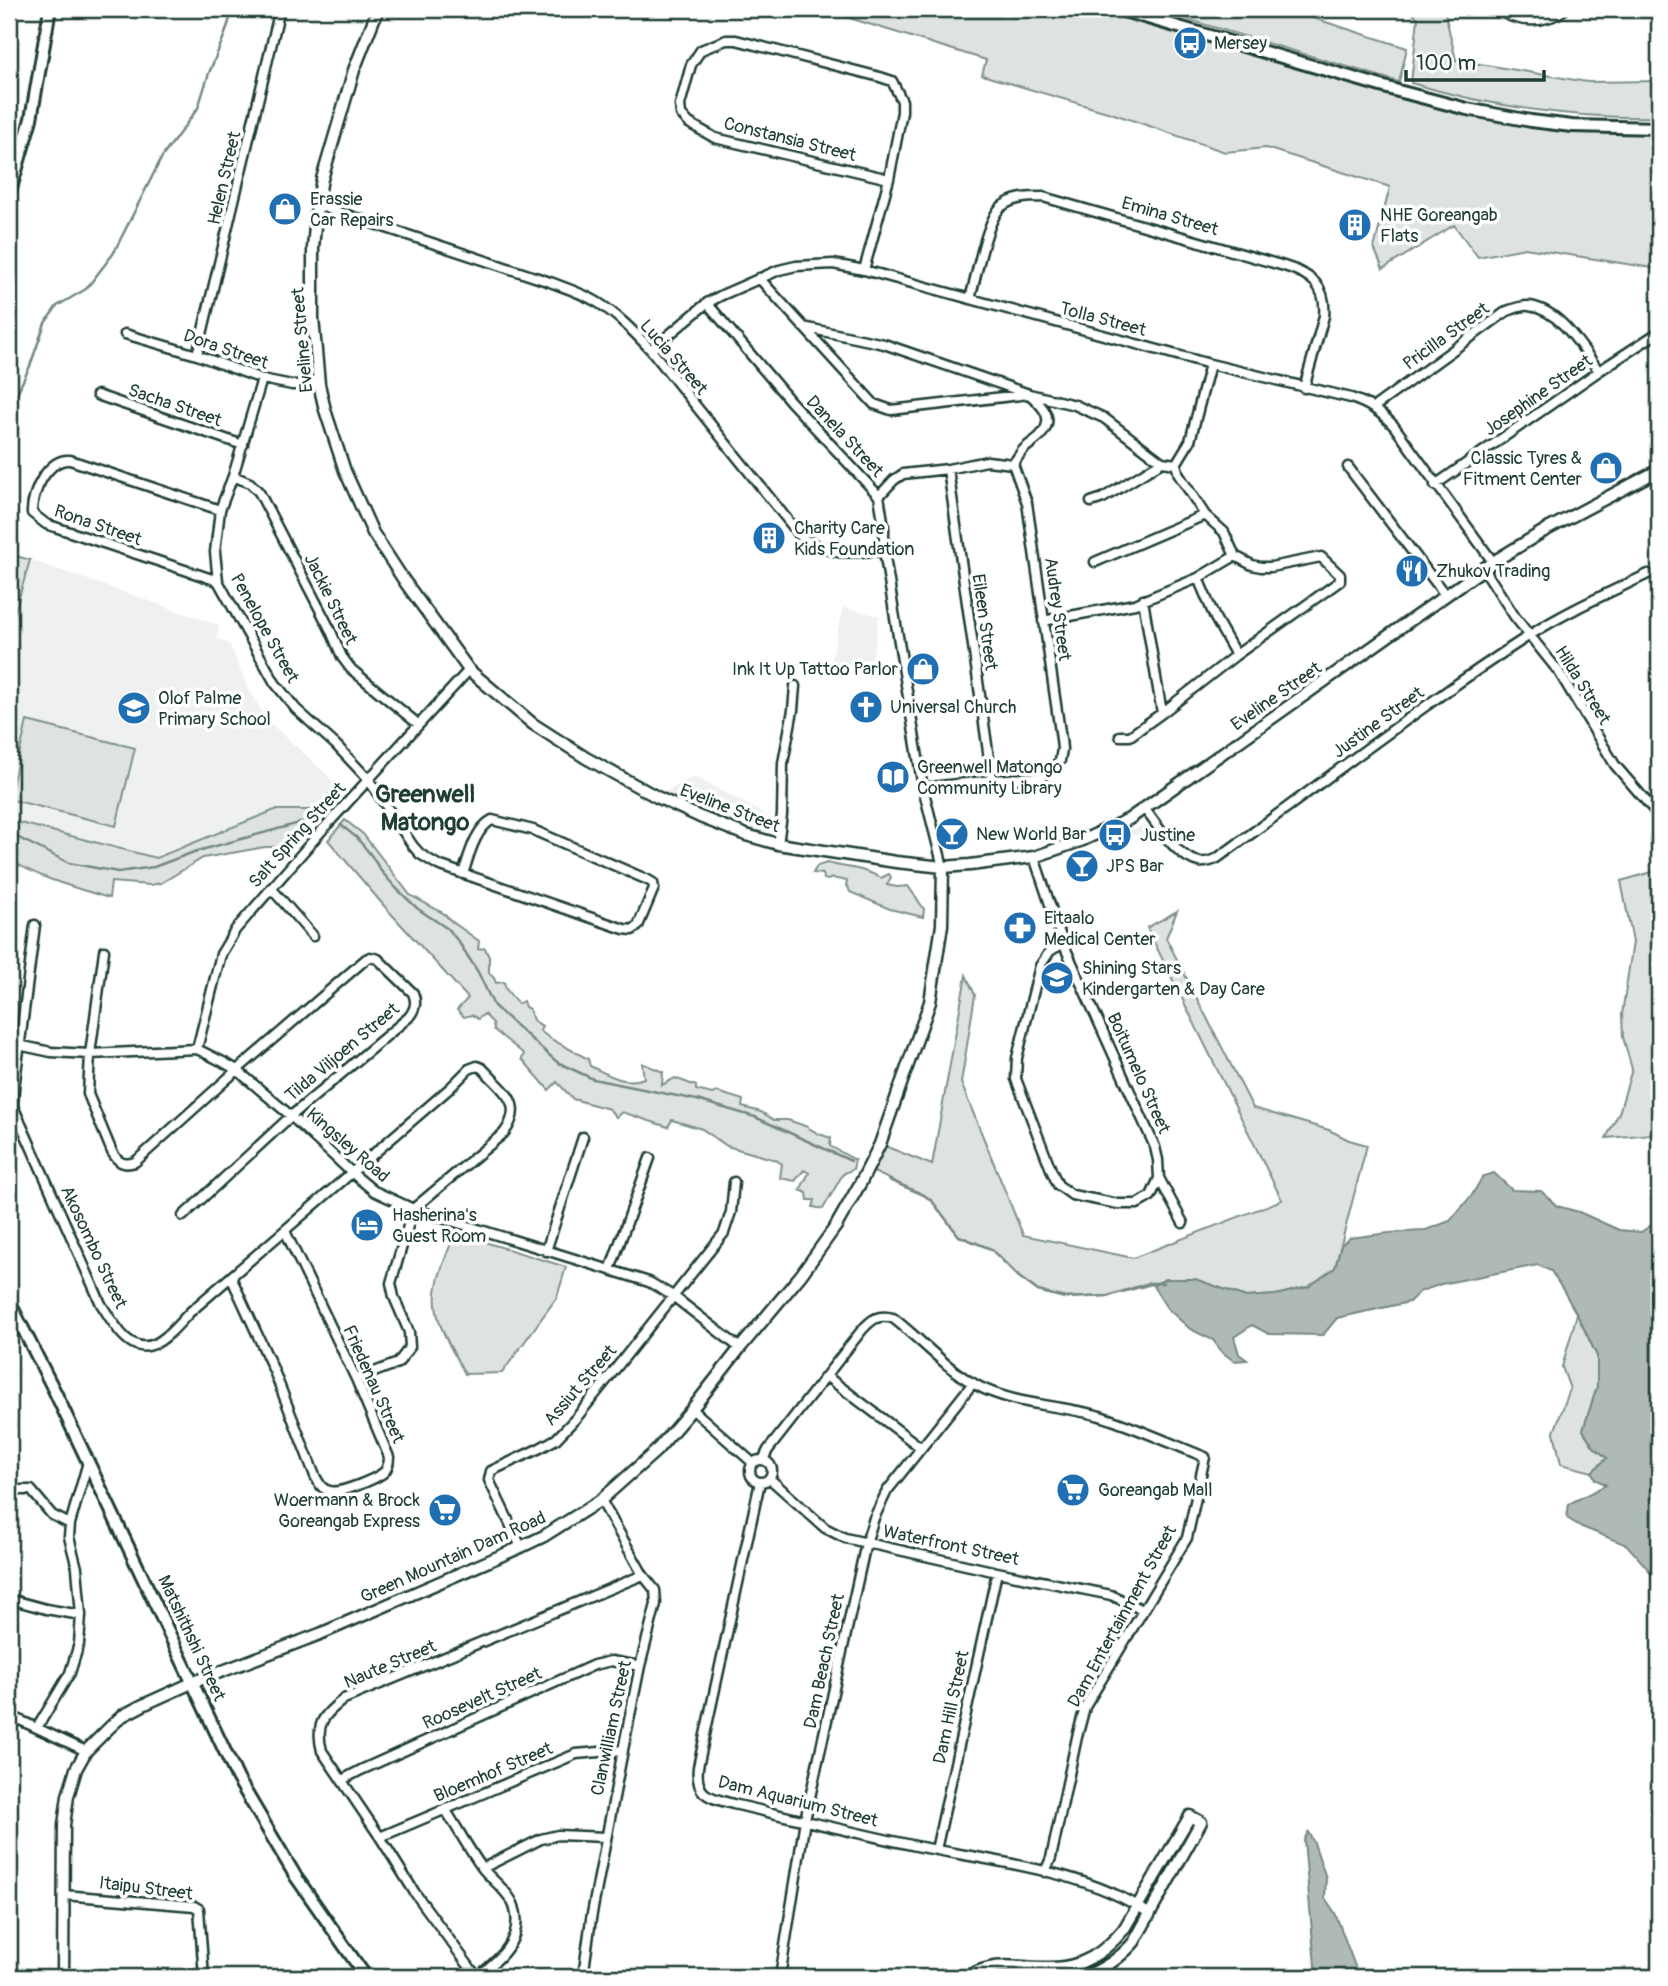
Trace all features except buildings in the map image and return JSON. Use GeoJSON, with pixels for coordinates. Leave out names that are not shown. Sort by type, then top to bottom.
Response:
{"type":"FeatureCollection","features":[{"type":"Feature","properties":{"kind":"main road"},"geometry":{"type":"LineString","coordinates":[[9,195],[31,119],[50,9]]}},
{"type":"Feature","properties":{"kind":"main road"},"geometry":{"type":"LineString","coordinates":[[1117,9],[1467,109],[1572,126],[1659,128]]}},
{"type":"Feature","properties":{"kind":"main road","name":"Matshithshi Street"},"geometry":{"type":"LineString","coordinates":[[9,1301],[249,1800],[296,1877],[366,1977]]}},
{"type":"Feature","properties":{"kind":"street","name":"Helen Street"},"geometry":{"type":"LineString","coordinates":[[197,355],[280,9]]}},
{"type":"Feature","properties":{"kind":"street","name":"Eveline Street"},"geometry":{"type":"LineString","coordinates":[[378,9],[354,70],[322,179],[314,230],[314,341],[319,384],[345,471],[373,533],[469,670],[533,724],[586,758],[657,797],[746,835],[818,851],[943,867],[1034,857],[1100,832],[1129,819],[1488,566],[1544,531],[1659,470]]}},
{"type":"Feature","properties":{"kind":"street"},"geometry":{"type":"LineString","coordinates":[[1498,9],[1520,19],[1543,20],[1565,9]]}},
{"type":"Feature","properties":{"kind":"street","name":"Constansia Street"},"geometry":{"type":"LineString","coordinates":[[864,270],[889,179],[902,112],[902,101],[892,81],[736,40],[726,40],[701,50],[691,65],[680,105],[681,114],[702,132],[715,138],[889,179]]}},
{"type":"Feature","properties":{"kind":"street","name":"Emina Street"},"geometry":{"type":"LineString","coordinates":[[970,299],[993,217],[1003,206],[1017,199],[1043,197],[1284,266],[1300,271],[1314,280],[1321,290],[1325,306],[1304,388]]}},
{"type":"Feature","properties":{"kind":"street","name":"Lucia Street"},"geometry":{"type":"LineString","coordinates":[[317,205],[579,293],[598,303],[651,350],[802,538],[821,548],[840,553],[884,551]]}},
{"type":"Feature","properties":{"kind":"street","name":"Tolla Street"},"geometry":{"type":"LineString","coordinates":[[651,350],[707,303],[779,270],[833,264],[864,270],[1210,364],[1352,398],[1374,407],[1394,426],[1488,566]]}},
{"type":"Feature","properties":{"kind":"street"},"geometry":{"type":"LineString","coordinates":[[759,278],[874,404],[891,410],[1029,394],[1043,405],[1047,415],[1041,435],[1023,450],[1013,464],[987,461],[903,474],[879,496]]}},
{"type":"Feature","properties":{"kind":"street","name":"Danela Street"},"geometry":{"type":"LineString","coordinates":[[707,303],[791,402],[879,496],[884,527],[884,551],[923,788],[943,867]]}},
{"type":"Feature","properties":{"kind":"street","name":"Pricilla Street"},"geometry":{"type":"LineString","coordinates":[[1374,407],[1507,311],[1527,305],[1546,311],[1561,323],[1599,370]]}},
{"type":"Feature","properties":{"kind":"street"},"geometry":{"type":"LineString","coordinates":[[803,327],[884,344],[1029,394],[1075,405],[1104,418],[1162,462],[1176,464]]}},
{"type":"Feature","properties":{"kind":"street","name":"Josephine Street"},"geometry":{"type":"LineString","coordinates":[[1435,485],[1599,370],[1659,332]]}},
{"type":"Feature","properties":{"kind":"street","name":"Dora Street"},"geometry":{"type":"LineString","coordinates":[[125,334],[197,355],[262,379],[292,385],[319,384]]}},
{"type":"Feature","properties":{"kind":"street"},"geometry":{"type":"LineString","coordinates":[[1176,464],[1190,441],[1210,364]]}},
{"type":"Feature","properties":{"kind":"street","name":"Penelope Street"},"geometry":{"type":"LineString","coordinates":[[262,379],[220,510],[215,552],[218,581],[279,689],[368,779],[420,854],[438,865],[463,874],[601,922],[632,930],[638,926],[654,888],[653,883],[648,880],[558,841],[492,820],[485,824],[480,832],[463,874]]}},
{"type":"Feature","properties":{"kind":"street","name":"Sacha Street"},"geometry":{"type":"LineString","coordinates":[[97,395],[243,445]]}},
{"type":"Feature","properties":{"kind":"street","name":"Rona Street"},"geometry":{"type":"LineString","coordinates":[[218,581],[46,524],[32,513],[32,503],[47,471],[63,459],[220,510]]}},
{"type":"Feature","properties":{"kind":"street"},"geometry":{"type":"LineString","coordinates":[[1091,502],[1103,498],[1162,462]]}},
{"type":"Feature","properties":{"kind":"street","name":"Audrey Street"},"geometry":{"type":"LineString","coordinates":[[923,788],[1042,777],[1059,761],[1061,739],[1027,503],[1013,464]]}},
{"type":"Feature","properties":{"kind":"street"},"geometry":{"type":"LineString","coordinates":[[1120,736],[1129,736],[1161,713],[1236,655],[1340,581],[1341,577],[1321,557],[1261,567],[1235,556],[1224,533],[1205,515],[1176,464]]}},
{"type":"Feature","properties":{"kind":"street"},"geometry":{"type":"LineString","coordinates":[[1348,467],[1446,596]]}},
{"type":"Feature","properties":{"kind":"street","name":"Eileen Street"},"geometry":{"type":"LineString","coordinates":[[948,469],[992,780]]}},
{"type":"Feature","properties":{"kind":"street","name":"Jackie Street"},"geometry":{"type":"LineString","coordinates":[[233,476],[250,483],[259,492],[342,657],[351,669],[418,724]]}},
{"type":"Feature","properties":{"kind":"street"},"geometry":{"type":"LineString","coordinates":[[1095,562],[1205,515]]}},
{"type":"Feature","properties":{"kind":"street"},"geometry":{"type":"LineString","coordinates":[[1043,621],[1116,608],[1143,600],[1198,578],[1235,556]]}},
{"type":"Feature","properties":{"kind":"street","name":"Hilda Street"},"geometry":{"type":"LineString","coordinates":[[1488,566],[1515,617],[1559,671],[1615,765],[1659,816]]}},
{"type":"Feature","properties":{"kind":"street","name":"Justine Street"},"geometry":{"type":"LineString","coordinates":[[1144,808],[1171,843],[1188,858],[1200,862],[1216,859],[1421,710],[1531,635],[1560,617],[1648,574]]}},
{"type":"Feature","properties":{"kind":"street"},"geometry":{"type":"LineString","coordinates":[[1198,578],[1215,618],[1236,655]]}},
{"type":"Feature","properties":{"kind":"street"},"geometry":{"type":"LineString","coordinates":[[1143,600],[1161,713]]}},
{"type":"Feature","properties":{"kind":"street","name":"Salt Spring Street"},"geometry":{"type":"LineString","coordinates":[[197,1049],[221,954],[236,929],[339,811],[469,670]]}},
{"type":"Feature","properties":{"kind":"street"},"geometry":{"type":"LineString","coordinates":[[778,844],[782,815],[783,763],[795,686]]}},
{"type":"Feature","properties":{"kind":"street","name":"Boitumelo Street"},"geometry":{"type":"LineString","coordinates":[[1034,857],[1063,943],[1155,1147],[1159,1178],[1182,1223]]}},
{"type":"Feature","properties":{"kind":"street","name":"Green Mountain Dam Road"},"geometry":{"type":"LineString","coordinates":[[63,1977],[64,1825],[68,1796],[76,1769],[86,1751],[122,1716],[194,1682],[320,1634],[521,1547],[544,1536],[601,1500],[647,1460],[801,1275],[829,1236],[880,1144],[930,1002],[942,925],[943,867]]}},
{"type":"Feature","properties":{"kind":"street"},"geometry":{"type":"LineString","coordinates":[[271,888],[313,936]]}},
{"type":"Feature","properties":{"kind":"street"},"geometry":{"type":"LineString","coordinates":[[20,1046],[35,925]]}},
{"type":"Feature","properties":{"kind":"street"},"geometry":{"type":"LineString","coordinates":[[1063,943],[1050,951],[1040,966],[1017,1058],[1016,1079],[1052,1172],[1058,1185],[1072,1195],[1118,1204],[1137,1205],[1152,1196],[1159,1178]]}},
{"type":"Feature","properties":{"kind":"street"},"geometry":{"type":"LineString","coordinates":[[90,1054],[104,951]]}},
{"type":"Feature","properties":{"kind":"street","name":"Tilda Viljoen Street"},"geometry":{"type":"LineString","coordinates":[[90,1054],[87,1090],[89,1098],[116,1159],[122,1164],[128,1164],[135,1162],[366,958],[378,959],[414,993],[414,1011],[291,1116],[183,1216]]}},
{"type":"Feature","properties":{"kind":"street","name":"Kingsley Road"},"geometry":{"type":"LineString","coordinates":[[9,1044],[51,1052],[90,1054],[197,1049],[237,1070],[380,1195],[413,1209],[649,1282],[673,1296],[740,1348]]}},
{"type":"Feature","properties":{"kind":"street","name":"Akosombo Street"},"geometry":{"type":"LineString","coordinates":[[20,1046],[13,1106],[17,1118],[101,1304],[128,1342],[137,1346],[144,1347],[165,1337],[190,1312],[469,1069],[477,1066],[512,1103],[515,1111],[512,1122],[492,1144],[413,1209]]}},
{"type":"Feature","properties":{"kind":"street"},"geometry":{"type":"LineString","coordinates":[[546,1251],[583,1137]]}},
{"type":"Feature","properties":{"kind":"street"},"geometry":{"type":"LineString","coordinates":[[610,1270],[650,1157]]}},
{"type":"Feature","properties":{"kind":"street"},"geometry":{"type":"LineString","coordinates":[[673,1296],[724,1233],[731,1212],[734,1182]]}},
{"type":"Feature","properties":{"kind":"street"},"geometry":{"type":"LineString","coordinates":[[356,1379],[398,1363],[410,1347],[410,1332],[394,1297],[391,1283],[413,1209]]}},
{"type":"Feature","properties":{"kind":"street","name":"Friedenau Street"},"geometry":{"type":"LineString","coordinates":[[231,1277],[274,1370],[314,1476],[323,1489],[332,1492],[348,1489],[383,1473],[389,1464],[389,1457],[356,1379],[285,1231]]}},
{"type":"Feature","properties":{"kind":"street","name":"Assiut Street"},"geometry":{"type":"LineString","coordinates":[[521,1547],[489,1480],[491,1471],[556,1439],[578,1417],[673,1296]]}},
{"type":"Feature","properties":{"kind":"street"},"geometry":{"type":"LineString","coordinates":[[753,1462],[763,1460],[826,1376],[876,1317],[893,1318],[973,1384]]}},
{"type":"Feature","properties":{"kind":"street"},"geometry":{"type":"LineString","coordinates":[[826,1376],[920,1447]]}},
{"type":"Feature","properties":{"kind":"street","name":"Dam Beach Street"},"geometry":{"type":"LineString","coordinates":[[780,1977],[805,1820],[866,1543],[874,1518],[887,1491],[973,1384]]}},
{"type":"Feature","properties":{"kind":"street","name":"Dam Entertainment Street"},"geometry":{"type":"LineString","coordinates":[[973,1384],[1010,1397],[1102,1417],[1205,1457],[1187,1538],[1085,1707],[1051,1858],[1045,1872]]}},
{"type":"Feature","properties":{"kind":"street","name":"Waterfront Street"},"geometry":{"type":"LineString","coordinates":[[692,1409],[753,1462],[749,1469],[754,1479],[765,1480],[825,1528],[845,1538],[1111,1595],[1143,1610]]}},
{"type":"Feature","properties":{"kind":"street","name":"Waterfront Street"},"geometry":{"type":"LineString","coordinates":[[763,1460],[771,1466],[771,1474],[765,1480]]}},
{"type":"Feature","properties":{"kind":"street"},"geometry":{"type":"LineString","coordinates":[[37,1728],[70,1673],[79,1644],[81,1615],[77,1568],[69,1537],[88,1462]]}},
{"type":"Feature","properties":{"kind":"street","name":"Dam Aquarium Street"},"geometry":{"type":"LineString","coordinates":[[765,1480],[697,1778],[699,1788],[708,1796],[805,1820],[1045,1872],[1108,1890],[1150,1914]]}},
{"type":"Feature","properties":{"kind":"street"},"geometry":{"type":"LineString","coordinates":[[9,1490],[31,1490],[52,1514],[71,1524]]}},
{"type":"Feature","properties":{"kind":"street","name":"Clanwilliam Street"},"geometry":{"type":"LineString","coordinates":[[583,1977],[605,1837],[640,1666],[656,1604],[655,1590],[643,1575],[601,1500]]}},
{"type":"Feature","properties":{"kind":"street","name":"Dam Hill Street"},"geometry":{"type":"LineString","coordinates":[[936,1850],[998,1572]]}},
{"type":"Feature","properties":{"kind":"street","name":"Naute Street"},"geometry":{"type":"LineString","coordinates":[[477,1977],[415,1894],[322,1751],[318,1736],[322,1719],[344,1699],[643,1575]]}},
{"type":"Feature","properties":{"kind":"street"},"geometry":{"type":"LineString","coordinates":[[9,1599],[81,1615]]}},
{"type":"Feature","properties":{"kind":"street","name":"Roosevelt Street"},"geometry":{"type":"LineString","coordinates":[[342,1780],[594,1665],[611,1661],[640,1666]]}},
{"type":"Feature","properties":{"kind":"street"},"geometry":{"type":"LineString","coordinates":[[9,1715],[86,1751]]}},
{"type":"Feature","properties":{"kind":"street","name":"Bloemhof Street"},"geometry":{"type":"LineString","coordinates":[[380,1837],[576,1754],[623,1750]]}},
{"type":"Feature","properties":{"kind":"street"},"geometry":{"type":"LineString","coordinates":[[445,1810],[482,1868],[514,1906],[514,1934],[509,1947],[495,1964],[477,1977]]}},
{"type":"Feature","properties":{"kind":"street"},"geometry":{"type":"LineString","coordinates":[[966,1977],[998,1965],[1069,1967],[1096,1956],[1111,1945],[1124,1929],[1190,1815],[1201,1822],[1134,1942],[1122,1956],[1104,1969],[1084,1977]]}},
{"type":"Feature","properties":{"kind":"street"},"geometry":{"type":"LineString","coordinates":[[482,1868],[541,1839],[558,1835],[605,1837]]}},
{"type":"Feature","properties":{"kind":"street","name":"Itaipu Street"},"geometry":{"type":"LineString","coordinates":[[64,1895],[194,1906],[199,1909],[204,1977]]}},
{"type":"Feature","properties":{"kind":"shaded area"},"geometry":{"type":"Polygon","coordinates":[[[820,9],[1117,9],[1494,114],[1659,128],[1659,269],[1525,248],[1478,257],[1454,225],[1383,269],[1374,248],[1390,187],[1266,148],[1225,152],[1114,114],[982,75],[986,60],[820,9]]]}},
{"type":"Feature","properties":{"kind":"shaded area"},"geometry":{"type":"Polygon","coordinates":[[[1152,9],[1285,9],[1407,48],[1399,82],[1152,9]]]}},
{"type":"Feature","properties":{"kind":"shaded area"},"geometry":{"type":"Polygon","coordinates":[[[1407,9],[1444,9],[1456,60],[1587,82],[1659,81],[1659,117],[1597,116],[1534,110],[1472,99],[1411,83],[1418,18],[1407,9]]]}},
{"type":"Feature","properties":{"kind":"shaded area"},"geometry":{"type":"Polygon","coordinates":[[[9,554],[30,560],[9,632],[9,554]]]}},
{"type":"Feature","properties":{"kind":"shaded area","name":"Olof Palme Primary School"},"geometry":{"type":"Polygon","coordinates":[[[30,560],[219,625],[217,638],[230,645],[246,684],[267,720],[337,784],[315,810],[275,810],[156,858],[9,820],[9,632],[30,560]]]}},
{"type":"Feature","properties":{"kind":"shaded area"},"geometry":{"type":"Polygon","coordinates":[[[843,607],[879,616],[871,667],[831,662],[843,607]]]}},
{"type":"Feature","properties":{"kind":"shaded area"},"geometry":{"type":"Polygon","coordinates":[[[27,721],[135,748],[116,826],[9,799],[27,721]]]}},
{"type":"Feature","properties":{"kind":"shaded area"},"geometry":{"type":"Polygon","coordinates":[[[694,776],[764,814],[765,840],[657,797],[694,776]]]}},
{"type":"Feature","properties":{"kind":"shaded area"},"geometry":{"type":"Polygon","coordinates":[[[330,793],[338,799],[293,847],[265,847],[203,858],[161,883],[150,885],[111,882],[109,898],[45,877],[9,859],[9,820],[156,858],[275,810],[315,810],[330,793]]]}},
{"type":"Feature","properties":{"kind":"shaded area"},"geometry":{"type":"Polygon","coordinates":[[[345,820],[363,834],[410,895],[443,913],[479,941],[478,949],[485,948],[489,957],[489,973],[496,983],[504,982],[518,1004],[523,1001],[533,1020],[542,1026],[540,1031],[588,1059],[590,1066],[616,1078],[630,1081],[644,1078],[642,1063],[663,1072],[662,1085],[675,1078],[696,1086],[696,1090],[712,1094],[717,1092],[743,1100],[742,1107],[761,1112],[774,1120],[788,1120],[831,1138],[830,1146],[855,1160],[853,1169],[843,1174],[823,1209],[813,1207],[815,1200],[808,1200],[807,1193],[800,1190],[809,1173],[804,1170],[795,1181],[780,1178],[782,1164],[776,1160],[727,1146],[702,1129],[672,1120],[668,1127],[622,1112],[616,1117],[609,1109],[573,1099],[557,1082],[549,1090],[522,1059],[524,1054],[494,1030],[493,1023],[484,1014],[478,1019],[472,1015],[464,1017],[457,1010],[468,998],[328,840],[345,820]]]}},
{"type":"Feature","properties":{"kind":"shaded area"},"geometry":{"type":"Polygon","coordinates":[[[1144,825],[1166,841],[1162,846],[1146,831],[1113,843],[1112,838],[1144,825]]]}},
{"type":"Feature","properties":{"kind":"shaded area"},"geometry":{"type":"Polygon","coordinates":[[[827,863],[861,870],[881,878],[889,874],[891,877],[887,885],[908,886],[924,909],[923,917],[890,909],[850,892],[846,886],[847,881],[832,878],[828,880],[824,879],[823,874],[813,873],[817,866],[827,863]]]}},
{"type":"Feature","properties":{"kind":"shaded area"},"geometry":{"type":"Polygon","coordinates":[[[1659,870],[1659,1135],[1606,1138],[1619,1113],[1632,1069],[1623,1037],[1622,1014],[1633,942],[1621,881],[1659,870]]]}},
{"type":"Feature","properties":{"kind":"shaded area"},"geometry":{"type":"Polygon","coordinates":[[[1177,911],[1166,938],[1253,1108],[1329,1130],[1367,1145],[1335,1268],[1308,1287],[1276,1295],[1246,1297],[1195,1279],[1165,1279],[1108,1296],[1065,1298],[1038,1291],[1019,1277],[991,1249],[959,1236],[932,1201],[924,1195],[867,1169],[880,1144],[932,1165],[966,975],[975,995],[961,1083],[1023,1235],[1133,1258],[1282,1200],[1147,928],[1177,911]]]}},
{"type":"Feature","properties":{"kind":"shaded area"},"geometry":{"type":"Polygon","coordinates":[[[1494,1173],[1512,1190],[1541,1191],[1557,1206],[1579,1212],[1619,1230],[1641,1232],[1659,1220],[1659,1587],[1649,1570],[1627,1545],[1567,1518],[1569,1504],[1606,1485],[1595,1479],[1592,1472],[1607,1458],[1594,1447],[1583,1430],[1597,1387],[1597,1356],[1580,1320],[1551,1271],[1538,1265],[1441,1284],[1419,1292],[1409,1302],[1337,1318],[1323,1335],[1269,1334],[1252,1325],[1234,1337],[1239,1354],[1247,1360],[1234,1361],[1222,1352],[1213,1340],[1190,1329],[1167,1308],[1153,1286],[1165,1279],[1195,1279],[1246,1297],[1276,1295],[1308,1287],[1335,1268],[1341,1245],[1350,1238],[1423,1231],[1450,1221],[1472,1195],[1483,1176],[1494,1173]]]}},
{"type":"Feature","properties":{"kind":"shaded area"},"geometry":{"type":"Polygon","coordinates":[[[455,1233],[566,1267],[557,1297],[502,1373],[465,1374],[439,1321],[436,1309],[437,1286],[455,1233]]]}},
{"type":"Feature","properties":{"kind":"shaded area"},"geometry":{"type":"Polygon","coordinates":[[[1577,1314],[1597,1356],[1597,1387],[1583,1430],[1594,1447],[1607,1458],[1592,1472],[1561,1464],[1554,1432],[1570,1389],[1562,1367],[1577,1314]]]}},
{"type":"Feature","properties":{"kind":"shaded area"},"geometry":{"type":"Polygon","coordinates":[[[1308,1832],[1326,1878],[1325,1898],[1335,1913],[1359,1977],[1316,1977],[1304,1840],[1308,1832]]]}},
{"type":"Feature","properties":{"kind":"waterway"},"geometry":{"type":"LineString","coordinates":[[9,410],[30,366],[45,323],[57,306],[86,289],[113,254],[162,157],[198,108],[233,9]]}},
{"type":"Feature","properties":{"kind":"waterway"},"geometry":{"type":"LineString","coordinates":[[9,833],[69,863],[118,872],[154,867],[194,852],[314,819]]}},
{"type":"Feature","properties":{"kind":"waterway"},"geometry":{"type":"LineString","coordinates":[[341,825],[357,838],[396,888],[418,909],[448,929],[478,972],[494,1006],[557,1062],[593,1079],[697,1100],[755,1117],[851,1161]]}},
{"type":"Feature","properties":{"kind":"waterway"},"geometry":{"type":"LineString","coordinates":[[889,1180],[924,1195],[932,1201],[959,1236],[991,1249],[1019,1277],[1038,1291],[1065,1298],[1108,1296],[1149,1283],[1163,1283]]}},
{"type":"Feature","properties":{"kind":"place","name":"Mersey"},"geometry":{"type":"Point","coordinates":[1190,43]}},
{"type":"Feature","properties":{"kind":"place","name":"Erassie Car Repairs"},"geometry":{"type":"Point","coordinates":[285,209]}},
{"type":"Feature","properties":{"kind":"place","name":"NHE Goreangab Flats"},"geometry":{"type":"Point","coordinates":[1355,225]}},
{"type":"Feature","properties":{"kind":"place","name":"Classic Tyres & Fitment Center"},"geometry":{"type":"Point","coordinates":[1606,468]}},
{"type":"Feature","properties":{"kind":"place","name":"Charity Care Kids Foundation"},"geometry":{"type":"Point","coordinates":[769,538]}},
{"type":"Feature","properties":{"kind":"place","name":"Zhukov Trading"},"geometry":{"type":"Point","coordinates":[1412,571]}},
{"type":"Feature","properties":{"kind":"place","name":"Ink It Up Tattoo Parlor"},"geometry":{"type":"Point","coordinates":[923,669]}},
{"type":"Feature","properties":{"kind":"place","name":"Universal Church"},"geometry":{"type":"Point","coordinates":[866,707]}},
{"type":"Feature","properties":{"kind":"place","name":"Olof Palme Primary School"},"geometry":{"type":"Point","coordinates":[134,708]}},
{"type":"Feature","properties":{"kind":"place","name":"Greenwell Matongo Community Library"},"geometry":{"type":"Point","coordinates":[893,777]}},
{"type":"Feature","properties":{"kind":"place","name":"New World Bar"},"geometry":{"type":"Point","coordinates":[952,834]}},
{"type":"Feature","properties":{"kind":"place","name":"Justine"},"geometry":{"type":"Point","coordinates":[1115,835]}},
{"type":"Feature","properties":{"kind":"place","name":"JPS Bar"},"geometry":{"type":"Point","coordinates":[1082,866]}},
{"type":"Feature","properties":{"kind":"place","name":"Eitaalo Medical Center"},"geometry":{"type":"Point","coordinates":[1020,928]}},
{"type":"Feature","properties":{"kind":"place","name":"Shining Stars Kindergarten & Day Care"},"geometry":{"type":"Point","coordinates":[1057,978]}},
{"type":"Feature","properties":{"kind":"place","name":"Hasherina's Guest Room"},"geometry":{"type":"Point","coordinates":[367,1225]}},
{"type":"Feature","properties":{"kind":"place","name":"Goreangab Mall"},"geometry":{"type":"Point","coordinates":[1073,1490]}},
{"type":"Feature","properties":{"kind":"place","name":"Woermann & Brock Goreangab Express"},"geometry":{"type":"Point","coordinates":[445,1510]}},
{"type":"Feature","properties":{"kind":"district","name":"Greenwell Matongo"},"geometry":{"type":"Point","coordinates":[425,808]}}]}
